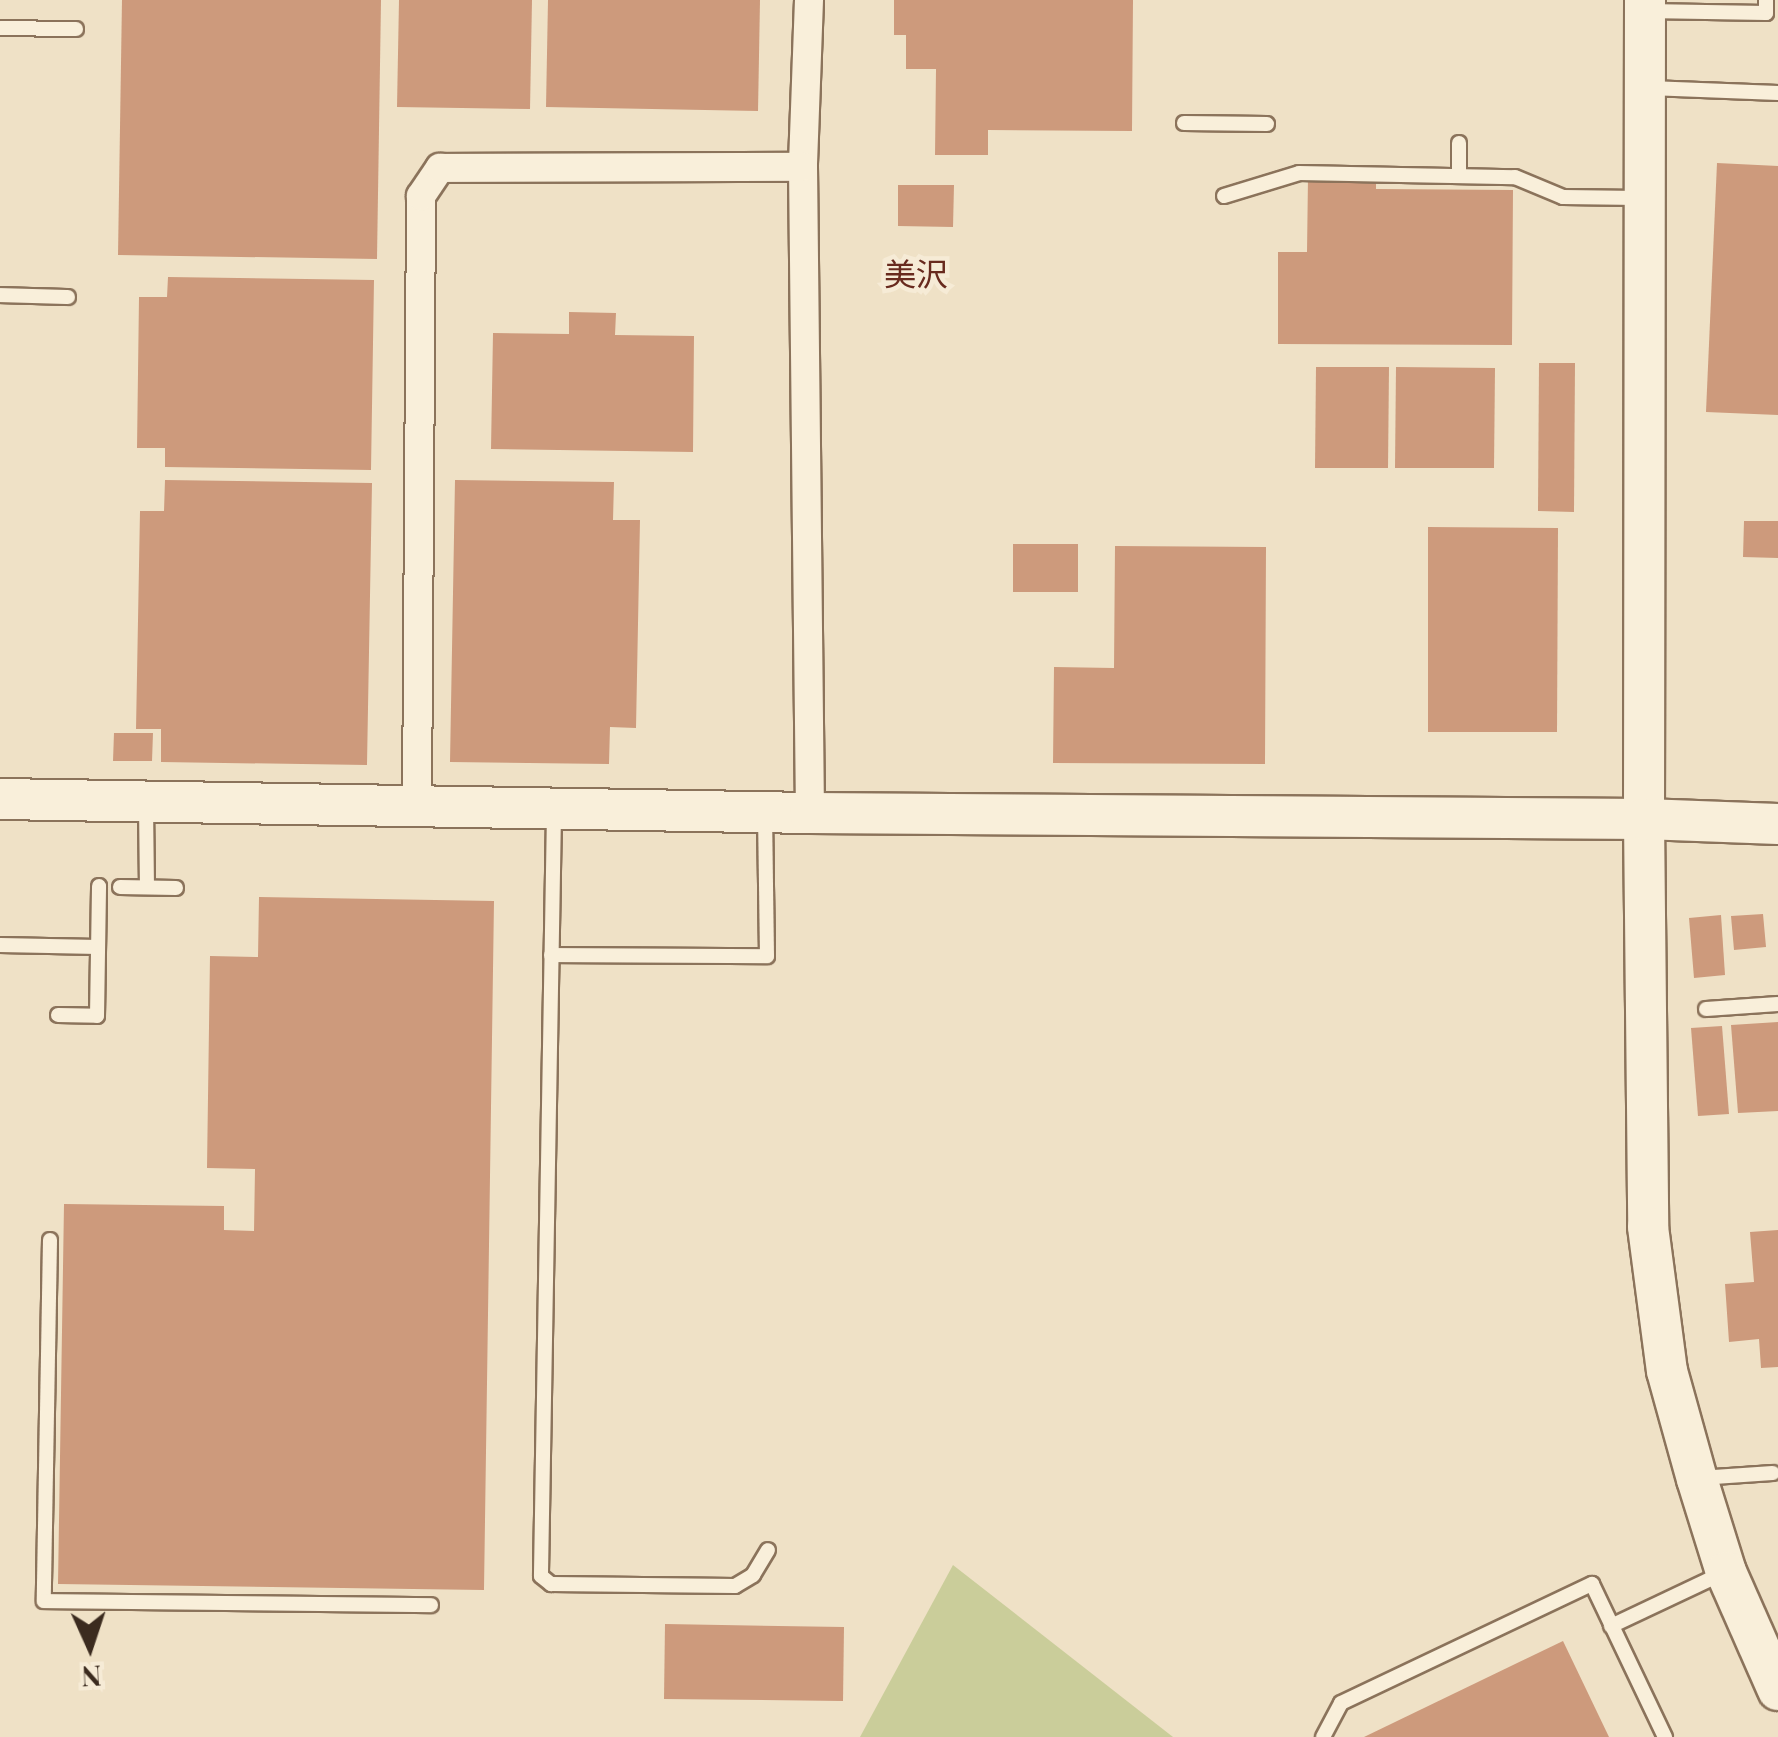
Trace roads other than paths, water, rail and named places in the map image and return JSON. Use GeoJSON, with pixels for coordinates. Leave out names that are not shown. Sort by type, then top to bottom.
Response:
{"type":"FeatureCollection","features":[{"type":"Feature","properties":{"kind":"street"},"geometry":{"type":"LineString","coordinates":[[809,0],[803,167],[810,813]]}},
{"type":"Feature","properties":{"kind":"street"},"geometry":{"type":"LineString","coordinates":[[1646,5],[1644,818],[1648,1228],[1667,1371],[1697,1478],[1726,1572],[1778,1690]]}},
{"type":"Feature","properties":{"kind":"street"},"geometry":{"type":"LineString","coordinates":[[417,804],[421,196],[440,168],[803,167]]}},
{"type":"Feature","properties":{"kind":"street"},"geometry":{"type":"LineString","coordinates":[[0,799],[810,813],[1644,818],[1778,824]]}},
{"type":"Feature","properties":{"kind":"lane"},"geometry":{"type":"LineString","coordinates":[[1646,5],[1766,14],[1766,0]]}},
{"type":"Feature","properties":{"kind":"lane"},"geometry":{"type":"LineString","coordinates":[[0,28],[76,29]]}},
{"type":"Feature","properties":{"kind":"lane"},"geometry":{"type":"LineString","coordinates":[[1645,88],[1778,93]]}},
{"type":"Feature","properties":{"kind":"lane"},"geometry":{"type":"LineString","coordinates":[[1184,123],[1267,124]]}},
{"type":"Feature","properties":{"kind":"lane"},"geometry":{"type":"LineString","coordinates":[[1459,143],[1459,176]]}},
{"type":"Feature","properties":{"kind":"lane"},"geometry":{"type":"LineString","coordinates":[[1224,196],[1299,172],[1515,177],[1563,197],[1645,198]]}},
{"type":"Feature","properties":{"kind":"lane"},"geometry":{"type":"LineString","coordinates":[[0,295],[68,298]]}},
{"type":"Feature","properties":{"kind":"lane"},"geometry":{"type":"LineString","coordinates":[[146,800],[147,887]]}},
{"type":"Feature","properties":{"kind":"lane"},"geometry":{"type":"LineString","coordinates":[[554,808],[541,1576],[551,1584],[735,1586],[754,1575],[768,1550]]}},
{"type":"Feature","properties":{"kind":"lane"},"geometry":{"type":"LineString","coordinates":[[551,955],[768,956],[766,812]]}},
{"type":"Feature","properties":{"kind":"lane"},"geometry":{"type":"LineString","coordinates":[[58,1015],[97,1016],[99,886]]}},
{"type":"Feature","properties":{"kind":"lane"},"geometry":{"type":"LineString","coordinates":[[120,886],[176,888]]}},
{"type":"Feature","properties":{"kind":"lane"},"geometry":{"type":"LineString","coordinates":[[0,944],[98,948]]}},
{"type":"Feature","properties":{"kind":"lane"},"geometry":{"type":"LineString","coordinates":[[1706,1008],[1778,1004]]}},
{"type":"Feature","properties":{"kind":"lane"},"geometry":{"type":"LineString","coordinates":[[50,1240],[44,1601],[431,1605]]}},
{"type":"Feature","properties":{"kind":"lane"},"geometry":{"type":"LineString","coordinates":[[1697,1478],[1773,1473]]}},
{"type":"Feature","properties":{"kind":"lane"},"geometry":{"type":"LineString","coordinates":[[1612,1626],[1726,1572]]}},
{"type":"Feature","properties":{"kind":"lane"},"geometry":{"type":"LineString","coordinates":[[1323,1737],[1341,1704],[1592,1584],[1665,1737]]}},
{"type":"Feature","properties":{"kind":"district","name":"美沢"},"geometry":{"type":"Point","coordinates":[916,273]}}]}
